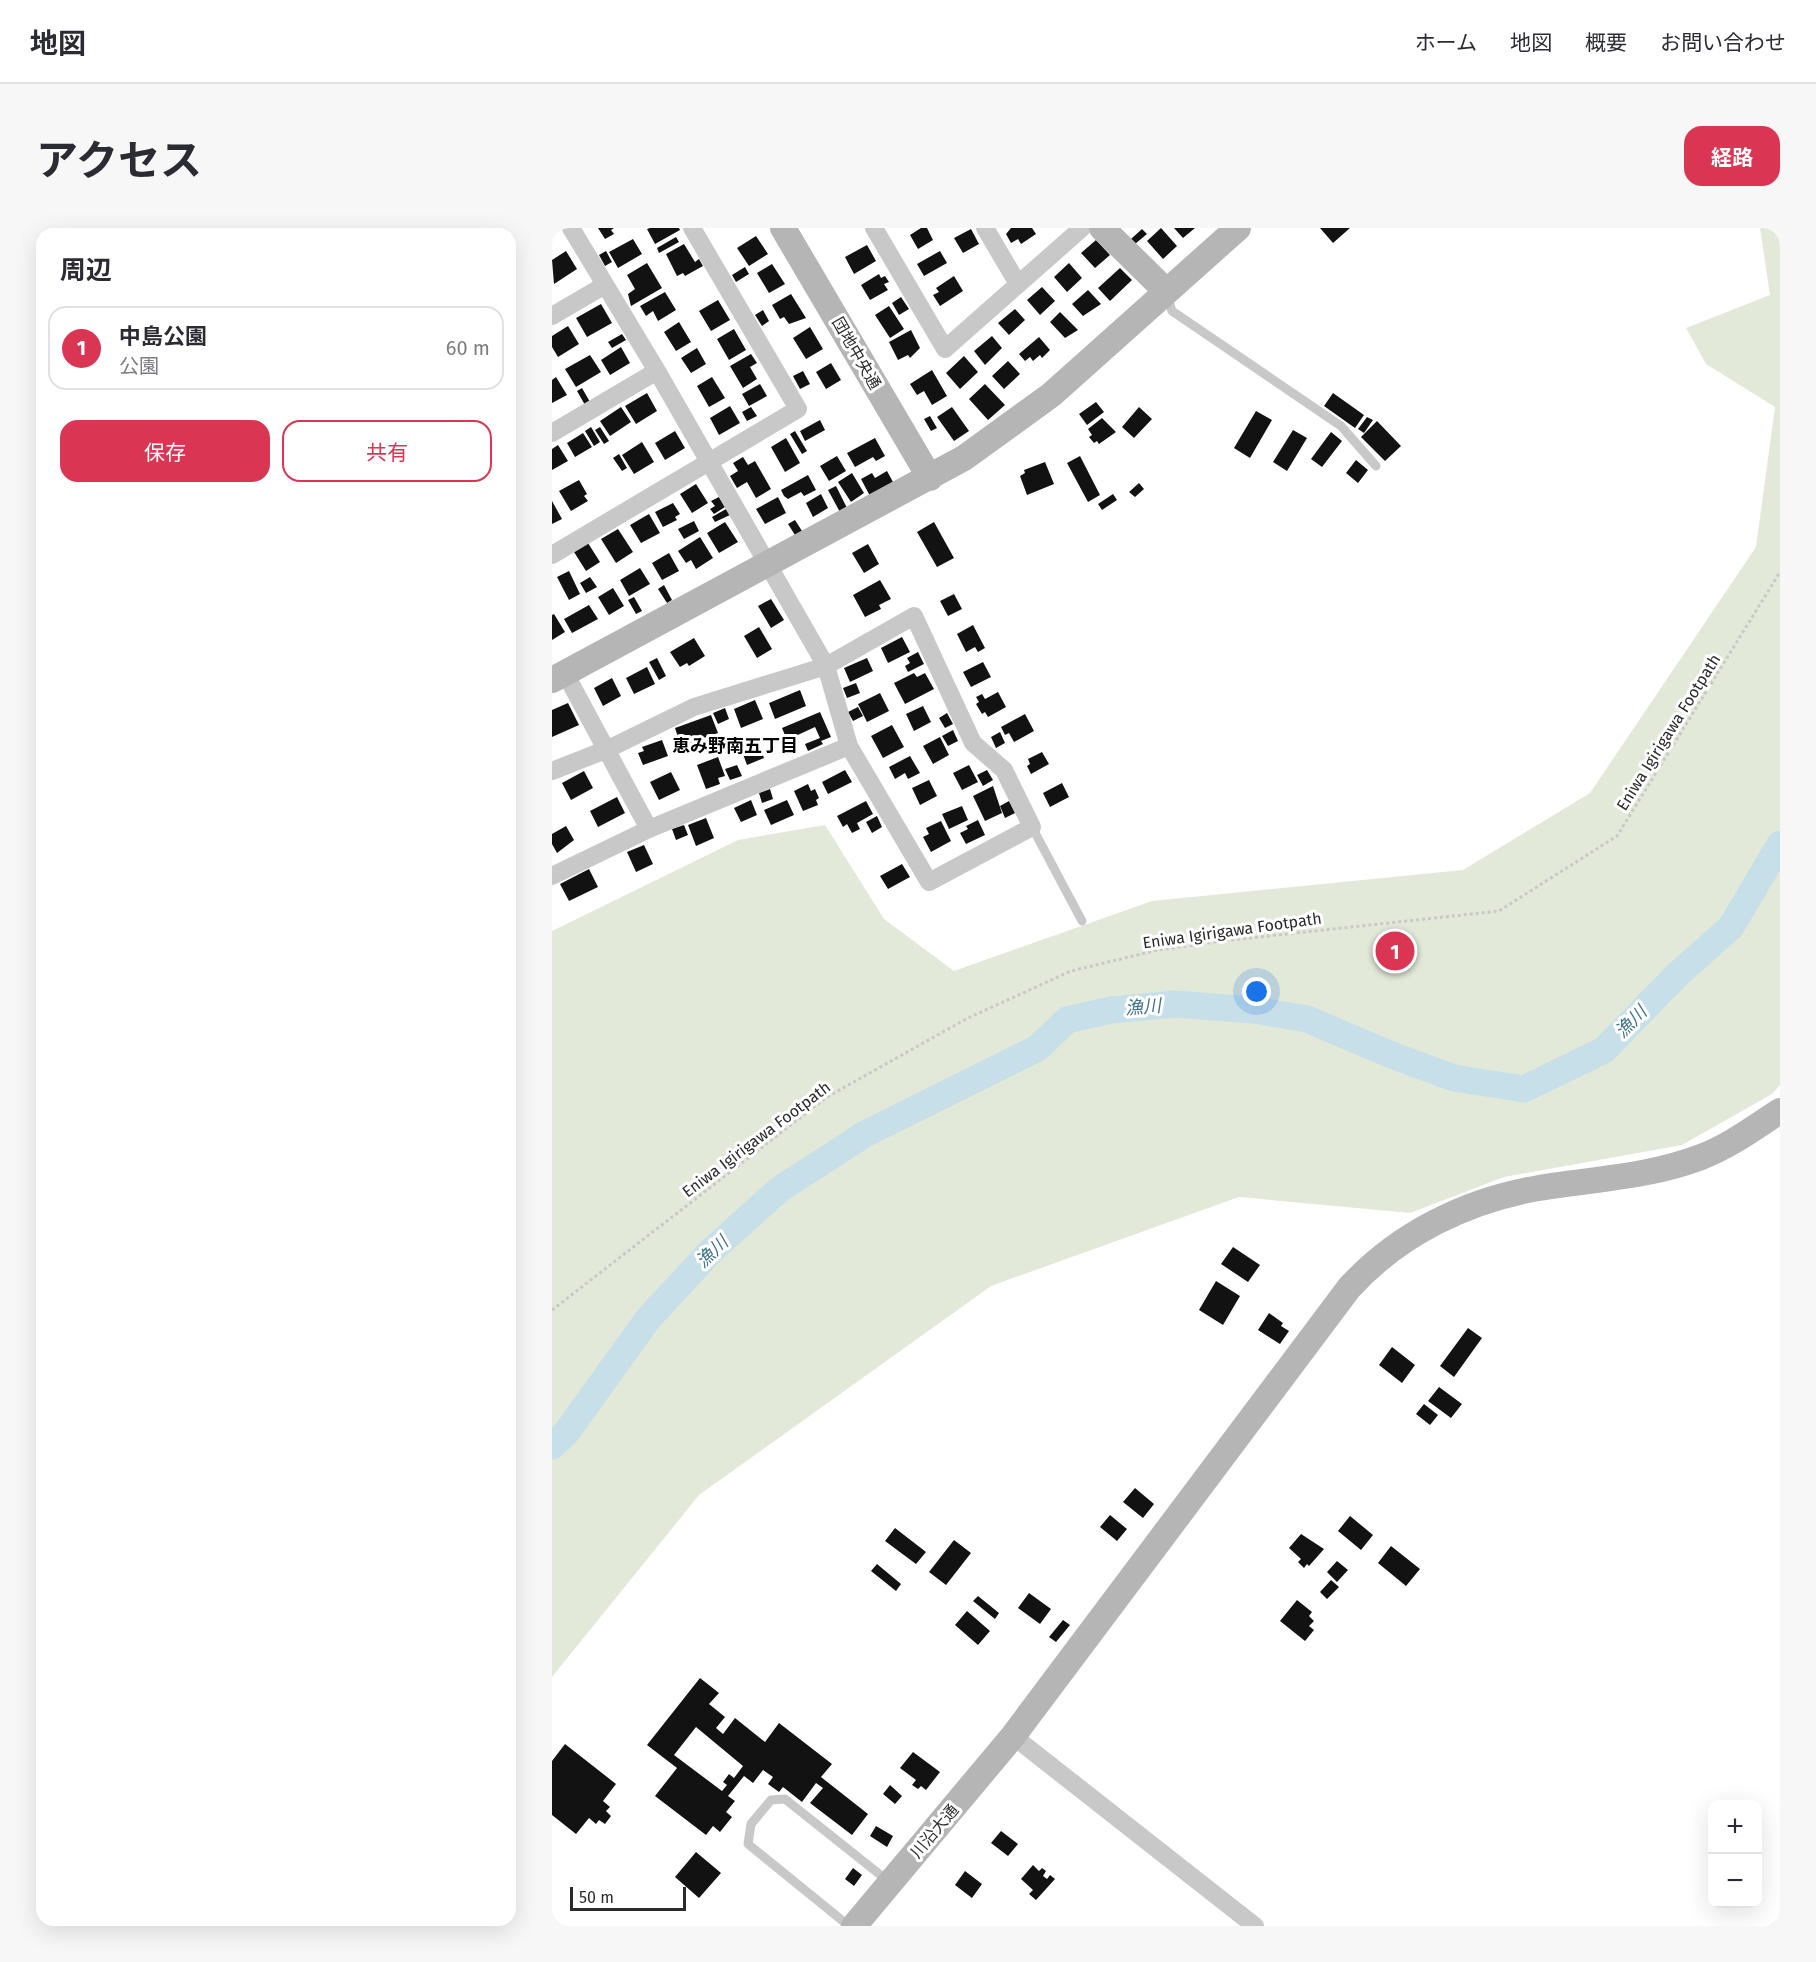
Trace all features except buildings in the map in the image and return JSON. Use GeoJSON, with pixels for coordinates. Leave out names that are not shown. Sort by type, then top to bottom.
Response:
{"type":"FeatureCollection","features":[{"type":"Feature","properties":{"kind":"street"},"geometry":{"type":"LineString","coordinates":[[552,771],[608,749],[694,707],[826,666],[914,616],[973,742],[1004,771],[1032,827],[929,882],[849,746],[826,666],[657,371],[571,228]]}},
{"type":"Feature","properties":{"kind":"street"},"geometry":{"type":"LineString","coordinates":[[552,555],[798,409],[692,228]]}},
{"type":"Feature","properties":{"kind":"street","name":"団地中央通"},"geometry":{"type":"LineString","coordinates":[[783,228],[930,478]]}},
{"type":"Feature","properties":{"kind":"street"},"geometry":{"type":"LineString","coordinates":[[874,228],[945,349],[1082,228]]}},
{"type":"Feature","properties":{"kind":"street"},"geometry":{"type":"LineString","coordinates":[[986,228],[1018,284]]}},
{"type":"Feature","properties":{"kind":"street"},"geometry":{"type":"LineString","coordinates":[[1102,228],[1166,291]]}},
{"type":"Feature","properties":{"kind":"street"},"geometry":{"type":"LineString","coordinates":[[649,830],[608,749],[559,676],[769,566],[964,458],[1051,395],[1238,228]]}},
{"type":"Feature","properties":{"kind":"street"},"geometry":{"type":"LineString","coordinates":[[552,316],[605,285]]}},
{"type":"Feature","properties":{"kind":"street"},"geometry":{"type":"LineString","coordinates":[[552,433],[657,371]]}},
{"type":"Feature","properties":{"kind":"street"},"geometry":{"type":"LineString","coordinates":[[552,876],[649,830],[849,746]]}},
{"type":"Feature","properties":{"kind":"street","name":"川沿大通"},"geometry":{"type":"LineString","coordinates":[[854,1926],[1013,1736],[1348,1288],[1379,1258],[1411,1234],[1455,1213],[1500,1197],[1539,1188],[1582,1184],[1657,1171],[1702,1157],[1742,1136],[1780,1111]]}},
{"type":"Feature","properties":{"kind":"street"},"geometry":{"type":"LineString","coordinates":[[1013,1736],[1255,1926]]}},
{"type":"Feature","properties":{"kind":"lane"},"geometry":{"type":"LineString","coordinates":[[1166,291],[1172,311],[1341,426],[1376,466]]}},
{"type":"Feature","properties":{"kind":"lane"},"geometry":{"type":"LineString","coordinates":[[1032,827],[1082,921]]}},
{"type":"Feature","properties":{"kind":"lane"},"geometry":{"type":"LineString","coordinates":[[849,1926],[748,1844],[751,1824],[771,1800],[785,1799],[890,1883]]}},
{"type":"Feature","properties":{"kind":"path","name":"Eniwa Igirigawa Footpath"},"geometry":{"type":"LineString","coordinates":[[552,1310],[827,1098],[966,1019],[1071,971],[1158,950],[1190,945],[1499,911],[1617,836],[1780,572]]}},
{"type":"Feature","properties":{"kind":"green space"},"geometry":{"type":"Polygon","coordinates":[[[1760,228],[1780,228],[1780,1085],[1772,1094],[1682,1145],[1504,1177],[1410,1213],[1239,1197],[991,1286],[699,1495],[552,1677],[552,931],[738,840],[825,825],[884,919],[954,971],[1152,901],[1463,870],[1590,793],[1756,547],[1775,407],[1706,364],[1686,328],[1770,295],[1760,228]]]}},
{"type":"Feature","properties":{"kind":"waterway","name":"漁川"},"geometry":{"type":"LineString","coordinates":[[552,1446],[566,1433],[648,1319],[711,1251],[780,1189],[865,1134],[1038,1048],[1067,1020],[1111,1010],[1175,1004],[1253,1010],[1307,1019],[1394,1056],[1454,1078],[1524,1089],[1604,1050],[1677,975],[1731,927],[1780,844]]}},
{"type":"Feature","properties":{"kind":"place","name":"中島公園"},"geometry":{"type":"Point","coordinates":[1395,951]}},
{"type":"Feature","properties":{"kind":"district","name":"恵み野南五丁目"},"geometry":{"type":"Point","coordinates":[735,746]}}]}
